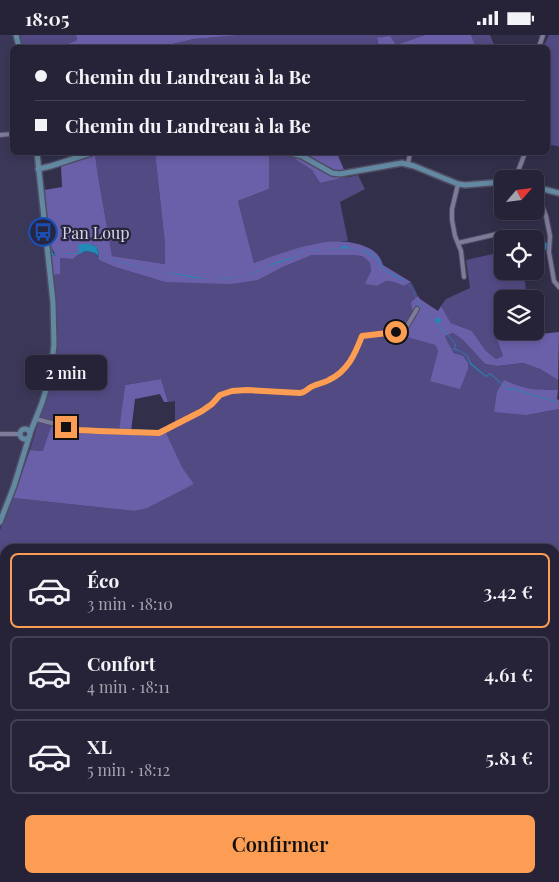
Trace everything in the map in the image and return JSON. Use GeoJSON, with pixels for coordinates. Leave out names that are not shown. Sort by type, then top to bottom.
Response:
{"type":"FeatureCollection","features":[{"type":"Feature","properties":{"kind":"street"},"geometry":{"type":"LineString","coordinates":[[0,522],[24,455],[25,434],[36,419],[49,380],[53,353],[53,302],[36,155]]}},
{"type":"Feature","properties":{"kind":"street"},"geometry":{"type":"LineString","coordinates":[[38,169],[85,155]]}},
{"type":"Feature","properties":{"kind":"street"},"geometry":{"type":"LineString","coordinates":[[298,155],[332,173],[340,174],[397,163],[408,164],[458,184],[494,183]]}},
{"type":"Feature","properties":{"kind":"street"},"geometry":{"type":"LineString","coordinates":[[408,164],[410,155]]}},
{"type":"Feature","properties":{"kind":"street"},"geometry":{"type":"LineString","coordinates":[[518,170],[523,155]]}},
{"type":"Feature","properties":{"kind":"street"},"geometry":{"type":"LineString","coordinates":[[458,184],[452,209],[452,220],[455,236],[461,251],[464,277]]}},
{"type":"Feature","properties":{"kind":"street"},"geometry":{"type":"LineString","coordinates":[[544,189],[559,193]]}},
{"type":"Feature","properties":{"kind":"street"},"geometry":{"type":"LineString","coordinates":[[544,211],[550,236],[549,252],[554,281],[559,287]]}},
{"type":"Feature","properties":{"kind":"street"},"geometry":{"type":"LineString","coordinates":[[458,243],[494,235]]}},
{"type":"Feature","properties":{"kind":"street"},"geometry":{"type":"LineString","coordinates":[[36,419],[79,430],[159,433],[202,411],[220,395],[232,391],[306,392],[310,387],[328,381],[348,367],[362,336],[404,331],[417,309]]}},
{"type":"Feature","properties":{"kind":"street"},"geometry":{"type":"LineString","coordinates":[[0,434],[25,434]]}},
{"type":"Feature","properties":{"kind":"shaded area"},"geometry":{"type":"Polygon","coordinates":[[[0,35],[19,35],[22,45],[10,45],[10,155],[34,155],[38,190],[44,190],[56,318],[54,355],[45,400],[30,450],[0,530],[0,35]]]}},
{"type":"Feature","properties":{"kind":"shaded area"},"geometry":{"type":"Polygon","coordinates":[[[19,35],[76,35],[77,40],[66,45],[22,45],[19,35]]]}},
{"type":"Feature","properties":{"kind":"shaded area"},"geometry":{"type":"Polygon","coordinates":[[[76,35],[240,35],[194,39],[168,45],[66,45],[77,40],[76,35]]]}},
{"type":"Feature","properties":{"kind":"shaded area"},"geometry":{"type":"Polygon","coordinates":[[[240,35],[425,35],[396,45],[377,39],[378,45],[168,45],[194,39],[240,35]]]}},
{"type":"Feature","properties":{"kind":"shaded area"},"geometry":{"type":"Polygon","coordinates":[[[425,35],[471,35],[475,45],[396,45],[425,35]]]}},
{"type":"Feature","properties":{"kind":"shaded area"},"geometry":{"type":"Polygon","coordinates":[[[471,35],[490,35],[494,45],[475,45],[471,35]]]}},
{"type":"Feature","properties":{"kind":"shaded area"},"geometry":{"type":"Polygon","coordinates":[[[549,35],[559,35],[559,148],[558,146],[550,145],[550,45],[544,45],[549,35]]]}},
{"type":"Feature","properties":{"kind":"shaded area"},"geometry":{"type":"Polygon","coordinates":[[[390,36],[396,45],[379,45],[377,38],[390,36]]]}},
{"type":"Feature","properties":{"kind":"shaded area"},"geometry":{"type":"Polygon","coordinates":[[[95,155],[155,155],[165,244],[165,264],[112,256],[95,155]]]}},
{"type":"Feature","properties":{"kind":"shaded area"},"geometry":{"type":"Polygon","coordinates":[[[95,155],[112,256],[165,264],[165,244],[155,155],[269,155],[269,189],[238,201],[254,263],[305,246],[319,243],[345,242],[371,249],[377,254],[383,265],[411,282],[404,286],[386,281],[377,286],[365,284],[371,271],[370,263],[365,258],[349,255],[312,255],[258,280],[231,284],[165,282],[101,261],[98,258],[97,247],[90,244],[78,244],[80,253],[73,259],[60,258],[60,274],[52,275],[51,256],[56,255],[48,233],[44,190],[62,187],[61,166],[95,155]]]}},
{"type":"Feature","properties":{"kind":"shaded area"},"geometry":{"type":"Polygon","coordinates":[[[269,155],[296,155],[295,159],[312,170],[320,183],[358,175],[365,189],[340,202],[348,241],[314,244],[254,263],[238,201],[269,189],[269,155]]]}},
{"type":"Feature","properties":{"kind":"shaded area"},"geometry":{"type":"Polygon","coordinates":[[[296,155],[338,155],[347,177],[320,183],[312,170],[295,159],[296,155]]]}},
{"type":"Feature","properties":{"kind":"shaded area"},"geometry":{"type":"Polygon","coordinates":[[[85,251],[95,253],[101,261],[115,267],[165,282],[258,280],[312,255],[349,255],[360,256],[370,263],[371,271],[366,284],[377,286],[386,281],[404,286],[411,282],[418,296],[411,302],[417,315],[423,341],[435,345],[438,351],[430,381],[468,369],[466,360],[453,351],[447,342],[445,336],[453,333],[463,340],[485,364],[497,366],[523,363],[540,369],[558,380],[558,390],[525,389],[504,381],[527,415],[559,409],[559,544],[0,544],[0,530],[13,498],[134,511],[194,484],[182,467],[165,433],[165,431],[175,428],[175,401],[168,402],[161,379],[125,385],[120,432],[43,451],[30,450],[45,400],[54,355],[56,318],[52,275],[60,258],[73,259],[85,251]]]}},
{"type":"Feature","properties":{"kind":"shaded area"},"geometry":{"type":"Polygon","coordinates":[[[494,254],[494,280],[525,280],[526,290],[494,290],[494,325],[492,325],[494,340],[497,340],[503,356],[496,359],[486,351],[472,331],[451,323],[441,306],[446,299],[470,288],[466,260],[494,254]]]}},
{"type":"Feature","properties":{"kind":"shaded area"},"geometry":{"type":"Polygon","coordinates":[[[418,296],[438,311],[441,306],[451,323],[472,331],[486,351],[496,359],[503,356],[497,340],[544,340],[544,334],[559,332],[558,380],[540,369],[523,363],[497,366],[485,364],[463,340],[453,333],[445,336],[448,343],[454,353],[463,356],[468,363],[468,369],[460,389],[430,381],[438,351],[435,345],[404,336],[417,315],[412,309],[411,302],[418,296]]]}},
{"type":"Feature","properties":{"kind":"shaded area"},"geometry":{"type":"Polygon","coordinates":[[[161,379],[168,402],[164,402],[160,394],[135,399],[131,432],[165,431],[182,467],[194,484],[147,508],[134,511],[13,498],[30,450],[43,451],[52,424],[80,431],[119,432],[125,385],[161,379]]]}},
{"type":"Feature","properties":{"kind":"shaded area"},"geometry":{"type":"Polygon","coordinates":[[[504,380],[530,389],[558,390],[559,409],[527,415],[494,412],[497,392],[504,380]]]}},
{"type":"Feature","properties":{"kind":"water"},"geometry":{"type":"Polygon","coordinates":[[[544,242],[548,244],[548,248],[544,251],[544,242]]]}},
{"type":"Feature","properties":{"kind":"water"},"geometry":{"type":"Polygon","coordinates":[[[50,243],[53,253],[56,255],[51,256],[50,243]]]}},
{"type":"Feature","properties":{"kind":"water"},"geometry":{"type":"Polygon","coordinates":[[[78,244],[90,244],[97,247],[99,257],[95,253],[85,251],[80,254],[62,253],[79,253],[78,244]]]}},
{"type":"Feature","properties":{"kind":"water"},"geometry":{"type":"Polygon","coordinates":[[[360,249],[379,259],[381,268],[399,277],[406,283],[380,268],[378,259],[360,249]]]}},
{"type":"Feature","properties":{"kind":"water"},"geometry":{"type":"Polygon","coordinates":[[[299,255],[296,257],[265,268],[272,264],[299,255]]]}},
{"type":"Feature","properties":{"kind":"water"},"geometry":{"type":"Polygon","coordinates":[[[160,271],[201,278],[216,279],[195,278],[160,271]]]}},
{"type":"Feature","properties":{"kind":"water"},"geometry":{"type":"Polygon","coordinates":[[[425,313],[435,320],[440,317],[441,321],[438,323],[454,341],[456,346],[454,348],[467,355],[471,363],[486,376],[490,373],[508,389],[513,388],[559,403],[513,389],[510,390],[507,389],[490,374],[486,377],[470,364],[467,356],[453,349],[455,346],[454,342],[425,313]]]}},
{"type":"Feature","properties":{"kind":"place","name":"Pan Loup"},"geometry":{"type":"Point","coordinates":[43,232]}},
{"type":"Feature","properties":{"kind":"route"},"geometry":{"type":"LineString","coordinates":[[66,427],[79,430],[159,433],[202,411],[220,395],[232,391],[306,392],[310,387],[328,381],[348,367],[362,336],[396,332]]}}]}
